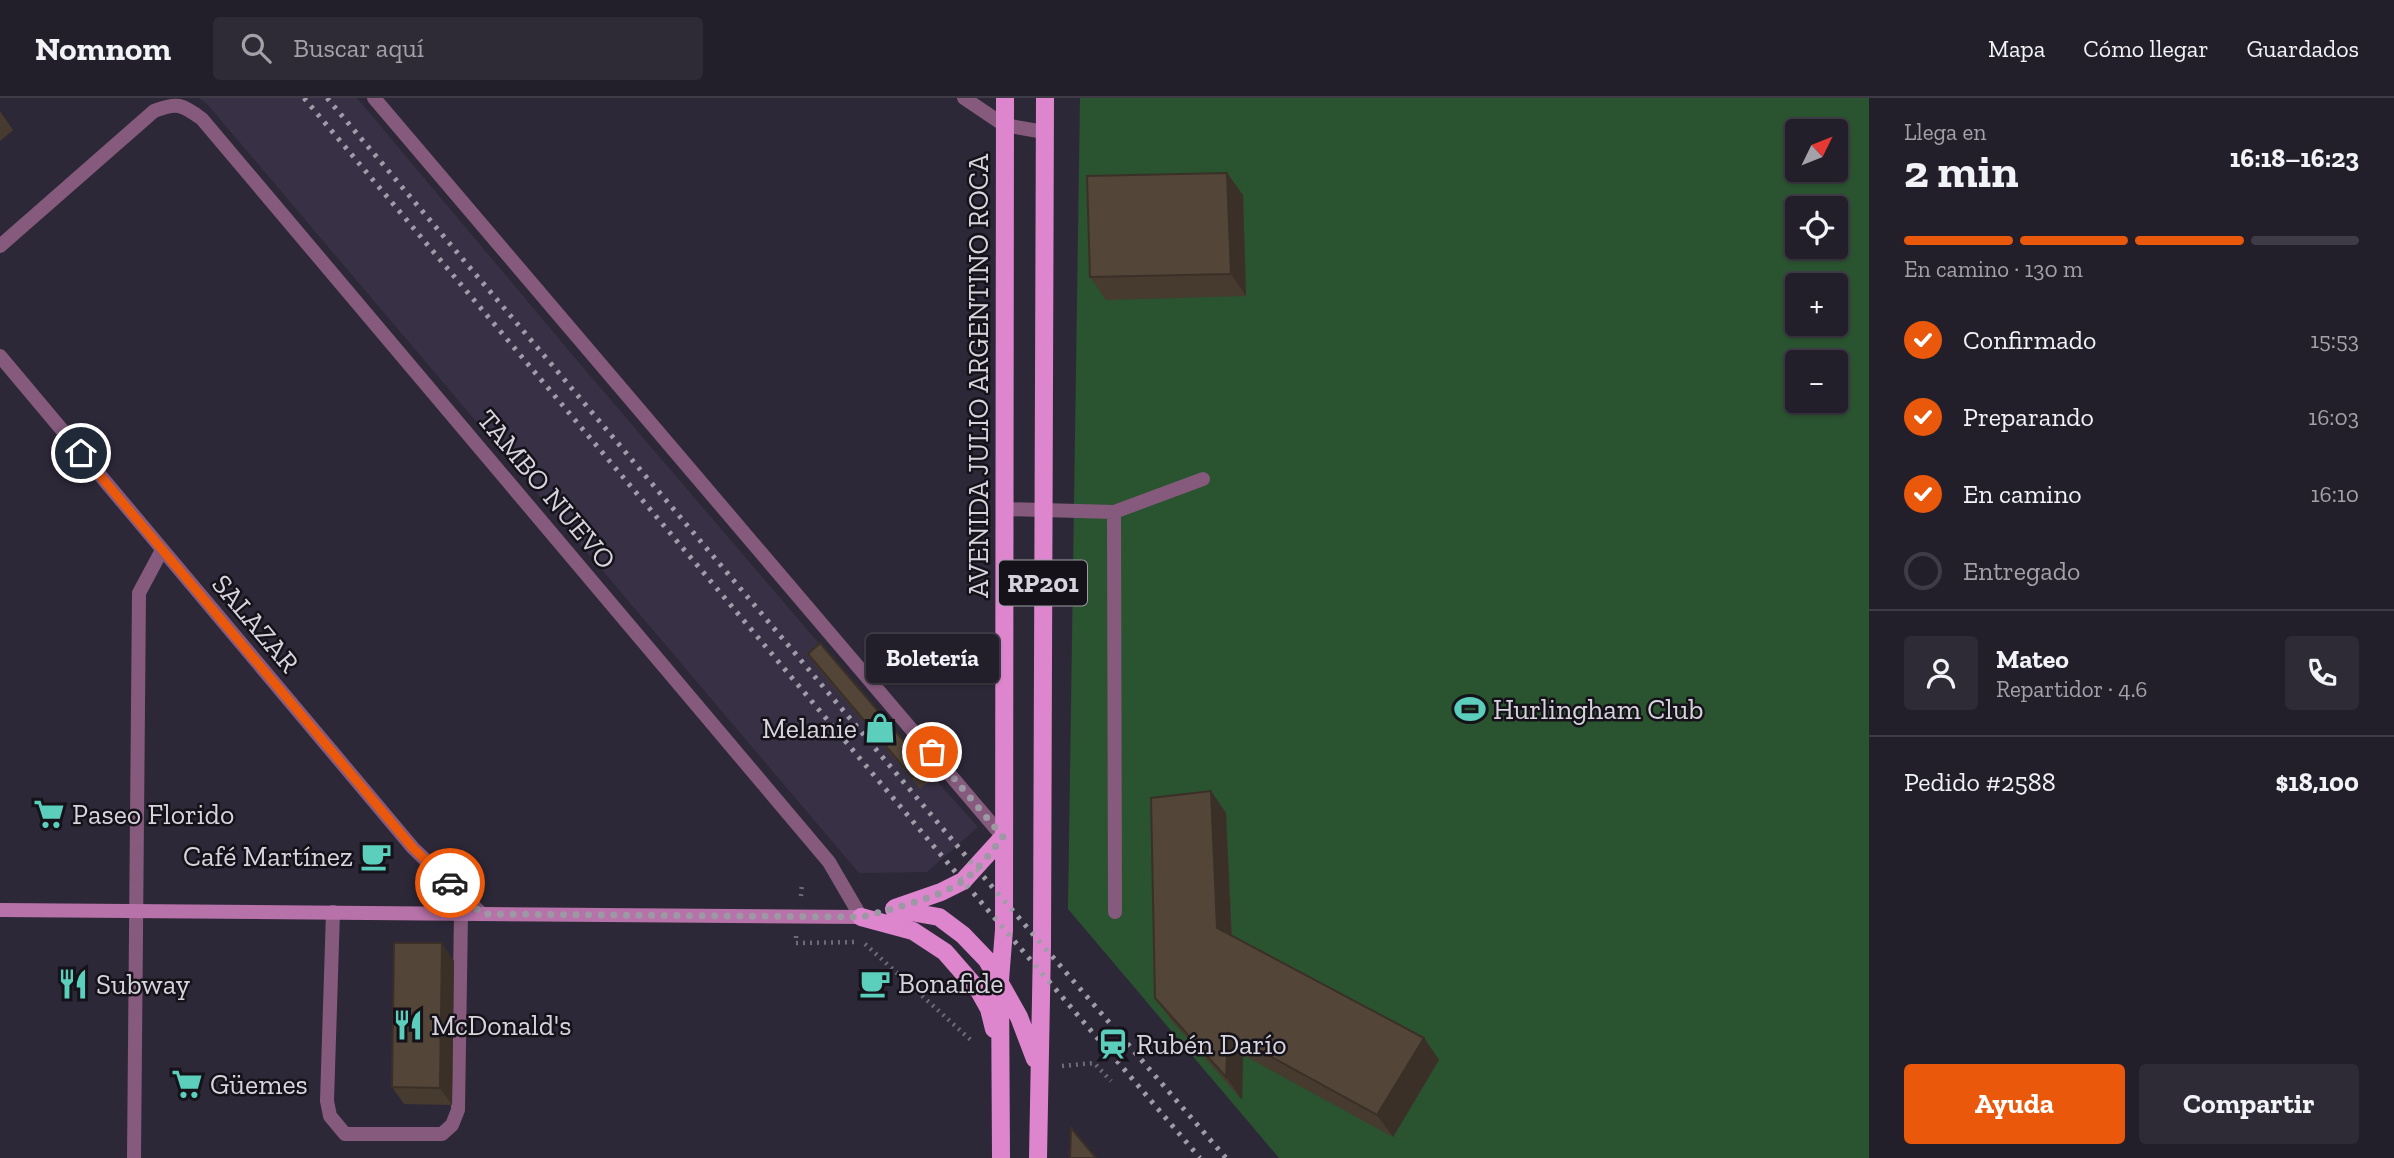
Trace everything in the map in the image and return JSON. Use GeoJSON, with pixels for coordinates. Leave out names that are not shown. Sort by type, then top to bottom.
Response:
{"type":"FeatureCollection","features":[{"type":"Feature","properties":{"kind":"main road","name":"AVENIDA JULIO ARGENTINO ROCA"},"geometry":{"type":"LineString","coordinates":[[1001,1158],[1000,980],[1004,930],[1005,98]]}},
{"type":"Feature","properties":{"kind":"main road","name":"RP201"},"geometry":{"type":"LineString","coordinates":[[1038,1158],[1042,972],[1045,98]]}},
{"type":"Feature","properties":{"kind":"main road"},"geometry":{"type":"LineString","coordinates":[[861,917],[894,909],[941,892],[962,881],[1003,837]]}},
{"type":"Feature","properties":{"kind":"main road"},"geometry":{"type":"LineString","coordinates":[[894,909],[939,917],[963,935],[987,960],[1019,1017],[1038,1068]]}},
{"type":"Feature","properties":{"kind":"main road"},"geometry":{"type":"LineString","coordinates":[[0,910],[861,917],[913,931],[945,952],[979,990],[989,1009],[1002,1068]]}},
{"type":"Feature","properties":{"kind":"street"},"geometry":{"type":"LineString","coordinates":[[374,98],[1003,837]]}},
{"type":"Feature","properties":{"kind":"street"},"geometry":{"type":"LineString","coordinates":[[964,98],[1004,125],[1044,132]]}},
{"type":"Feature","properties":{"kind":"street","name":"TAMBO NUEVO"},"geometry":{"type":"LineString","coordinates":[[0,246],[154,111],[168,105],[181,105],[202,119],[829,862],[861,917]]}},
{"type":"Feature","properties":{"kind":"street","name":"SALAZAR"},"geometry":{"type":"LineString","coordinates":[[0,356],[413,848],[482,914]]}},
{"type":"Feature","properties":{"kind":"street"},"geometry":{"type":"LineString","coordinates":[[1003,509],[1114,512],[1203,479]]}},
{"type":"Feature","properties":{"kind":"street"},"geometry":{"type":"LineString","coordinates":[[1114,512],[1115,912]]}},
{"type":"Feature","properties":{"kind":"street"},"geometry":{"type":"LineString","coordinates":[[134,1158],[139,593],[162,550]]}},
{"type":"Feature","properties":{"kind":"street"},"geometry":{"type":"LineString","coordinates":[[333,912],[327,1101],[330,1116],[345,1134],[442,1134],[452,1125],[458,1110],[461,914]]}},
{"type":"Feature","properties":{"kind":"path"},"geometry":{"type":"LineString","coordinates":[[802,883],[796,943],[864,942],[1002,1068]]}},
{"type":"Feature","properties":{"kind":"path"},"geometry":{"type":"LineString","coordinates":[[1038,1068],[1094,1063],[1111,1081]]}},
{"type":"Feature","properties":{"kind":"shaded area"},"geometry":{"type":"Polygon","coordinates":[[[199,98],[357,98],[575,358],[978,827],[927,872],[859,873],[208,105],[199,98]]]}},
{"type":"Feature","properties":{"kind":"green space","name":"Hurlingham Club"},"geometry":{"type":"Polygon","coordinates":[[[1080,98],[1869,98],[1869,1158],[1279,1158],[1068,909],[1080,98]]]}},
{"type":"Feature","properties":{"kind":"building"},"geometry":{"type":"Polygon","coordinates":[[[1227,173],[1231,274],[1090,277],[1087,176],[1227,173]]]}},
{"type":"Feature","properties":{"kind":"building"},"geometry":{"type":"Polygon","coordinates":[[[820,643],[925,766],[912,777],[808,654],[820,643]]]}},
{"type":"Feature","properties":{"kind":"building"},"geometry":{"type":"Polygon","coordinates":[[[1211,791],[1217,928],[1424,1038],[1377,1115],[1228,1033],[1226,1077],[1155,998],[1151,798],[1211,791]]]}},
{"type":"Feature","properties":{"kind":"building"},"geometry":{"type":"Polygon","coordinates":[[[394,943],[442,943],[440,1088],[392,1087],[394,943]]]}},
{"type":"Feature","properties":{"kind":"building"},"geometry":{"type":"Polygon","coordinates":[[[1071,1128],[1096,1158],[1070,1158],[1071,1128]]]}},
{"type":"Feature","properties":{"kind":"railway"},"geometry":{"type":"LineString","coordinates":[[304,98],[963,881],[1200,1158]]}},
{"type":"Feature","properties":{"kind":"railway"},"geometry":{"type":"LineString","coordinates":[[327,98],[976,868],[1226,1158]]}},
{"type":"Feature","properties":{"kind":"way so far"},"geometry":{"type":"LineString","coordinates":[[450,883],[482,914],[861,917],[894,909],[941,892],[962,881],[1003,837],[932,752]]}},
{"type":"Feature","properties":{"kind":"place","name":"Hurlingham Club"},"geometry":{"type":"Point","coordinates":[1470,709]}},
{"type":"Feature","properties":{"kind":"place","name":"Melanie"},"geometry":{"type":"Point","coordinates":[880,728]}},
{"type":"Feature","properties":{"kind":"place","name":"Boletería"},"geometry":{"type":"Point","coordinates":[932,752]}},
{"type":"Feature","properties":{"kind":"place","name":"Paseo Florido"},"geometry":{"type":"Point","coordinates":[49,814]}},
{"type":"Feature","properties":{"kind":"place","name":"Café Martínez"},"geometry":{"type":"Point","coordinates":[376,856]}},
{"type":"Feature","properties":{"kind":"place","name":"Bonafide"},"geometry":{"type":"Point","coordinates":[875,983]}},
{"type":"Feature","properties":{"kind":"place","name":"Subway"},"geometry":{"type":"Point","coordinates":[73,984]}},
{"type":"Feature","properties":{"kind":"place","name":"McDonald's"},"geometry":{"type":"Point","coordinates":[408,1025]}},
{"type":"Feature","properties":{"kind":"place","name":"Rubén Darío"},"geometry":{"type":"Point","coordinates":[1113,1044]}},
{"type":"Feature","properties":{"kind":"place","name":"Güemes"},"geometry":{"type":"Point","coordinates":[187,1084]}},
{"type":"Feature","properties":{"kind":"route"},"geometry":{"type":"LineString","coordinates":[[81,453],[413,848],[450,883]]}}]}
